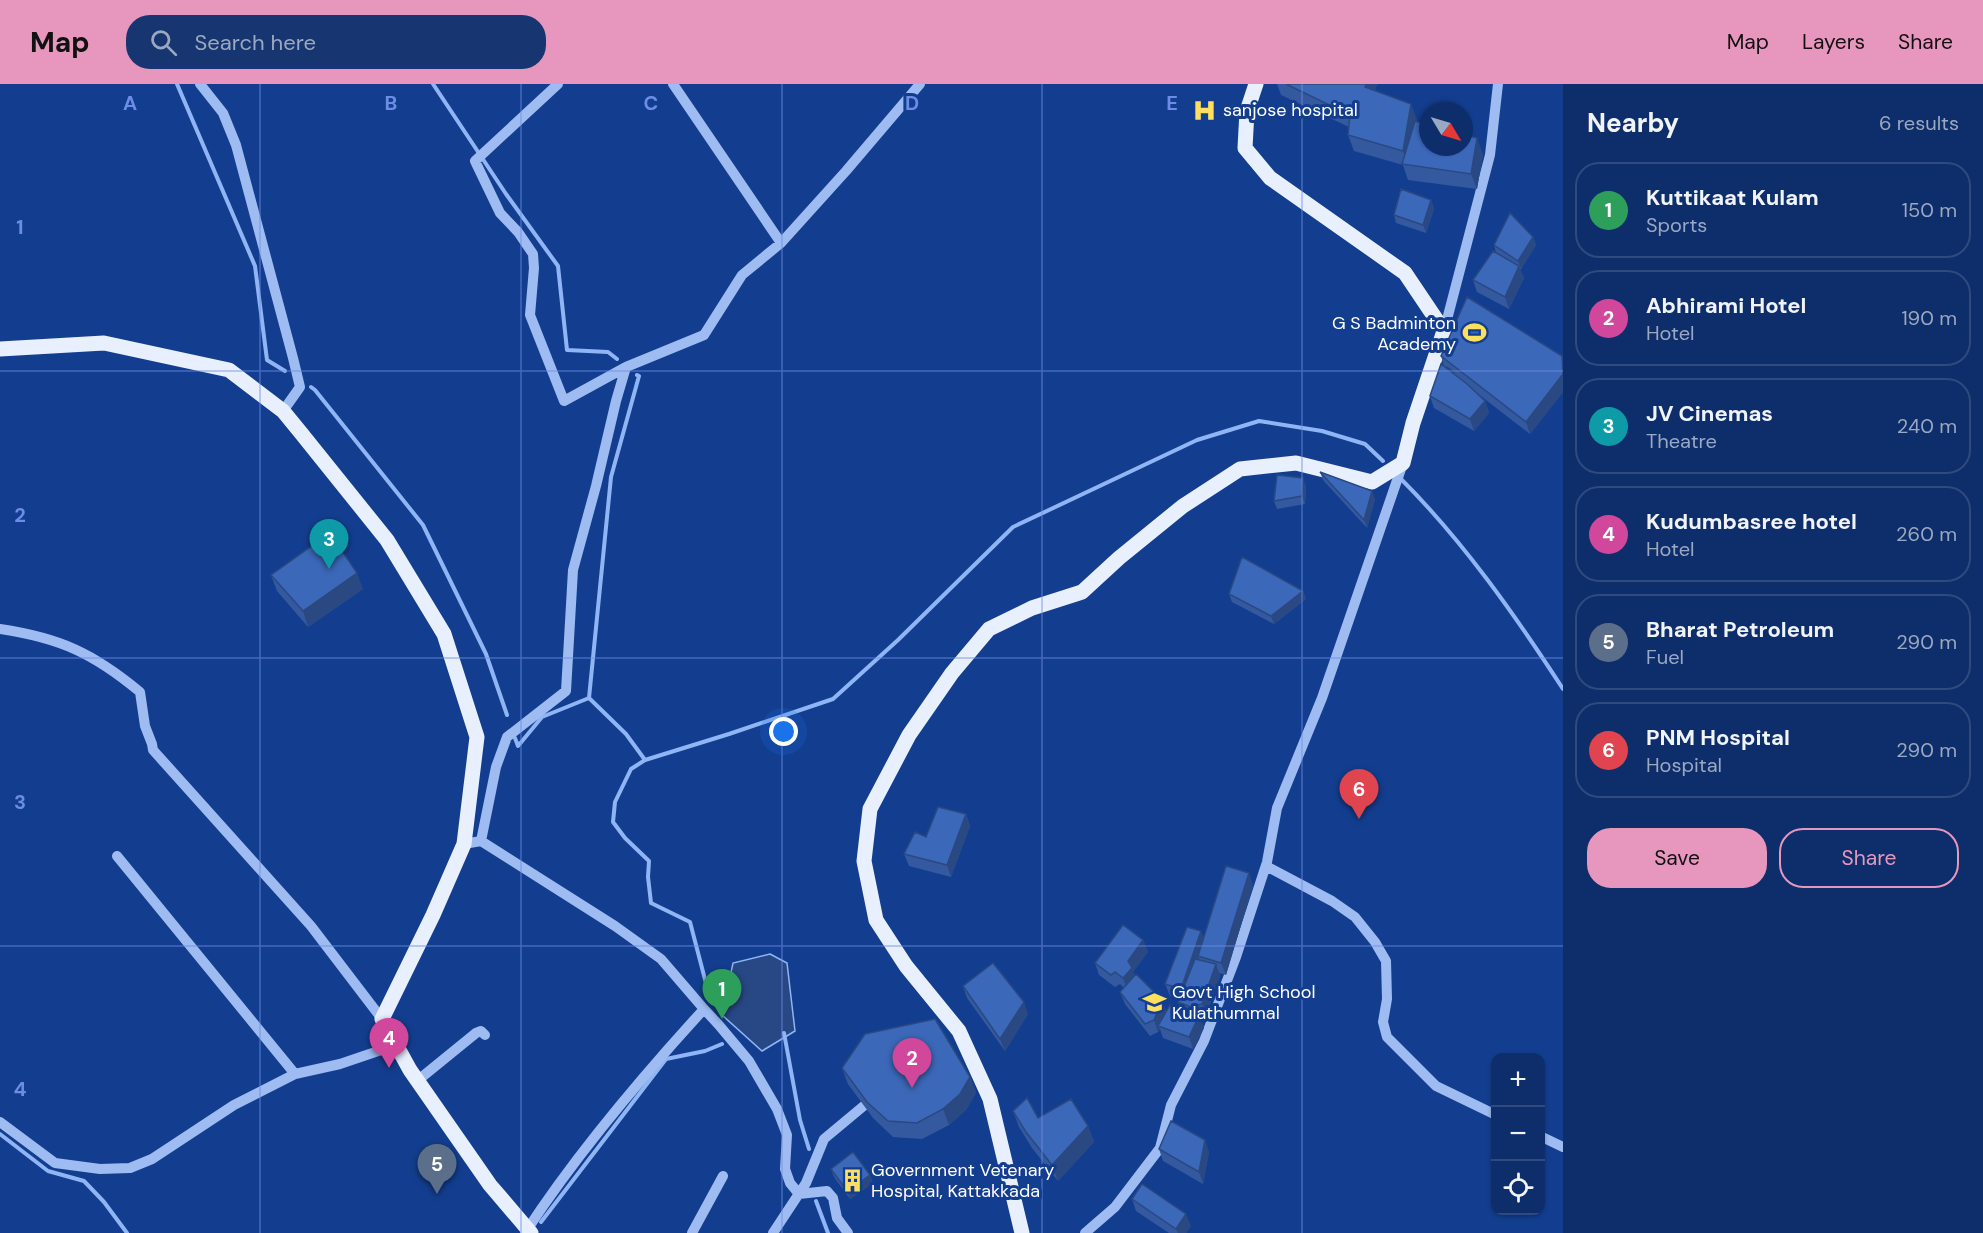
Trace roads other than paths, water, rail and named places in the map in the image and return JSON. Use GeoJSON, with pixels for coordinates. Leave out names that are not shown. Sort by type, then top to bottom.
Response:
{"type":"FeatureCollection","features":[{"type":"Feature","properties":{"kind":"main road"},"geometry":{"type":"LineString","coordinates":[[1022,1233],[990,1099],[959,1031],[906,966],[876,920],[864,861],[870,810],[909,735],[952,673],[989,629],[1032,608],[1082,592],[1119,558],[1183,506],[1240,469],[1296,464],[1372,482],[1403,463],[1413,423],[1444,331],[1405,273],[1270,178],[1245,148],[1247,111],[1256,84]]}},
{"type":"Feature","properties":{"kind":"main road"},"geometry":{"type":"LineString","coordinates":[[0,349],[104,343],[229,370],[283,411],[387,540],[444,634],[477,737],[464,844],[433,915],[382,1019],[417,1081],[490,1185],[528,1232]]}},
{"type":"Feature","properties":{"kind":"street"},"geometry":{"type":"LineString","coordinates":[[200,84],[223,113],[236,145],[293,358],[300,387],[283,411]]}},
{"type":"Feature","properties":{"kind":"street"},"geometry":{"type":"LineString","coordinates":[[558,84],[475,161],[500,213],[518,232],[533,254],[530,315],[564,401],[626,367],[704,335],[742,275],[780,243],[846,171],[920,84]]}},
{"type":"Feature","properties":{"kind":"street"},"geometry":{"type":"LineString","coordinates":[[673,84],[780,243]]}},
{"type":"Feature","properties":{"kind":"street"},"geometry":{"type":"LineString","coordinates":[[1444,331],[1490,155],[1498,84]]}},
{"type":"Feature","properties":{"kind":"street"},"geometry":{"type":"LineString","coordinates":[[481,841],[496,766],[507,737],[566,691],[573,570],[626,367]]}},
{"type":"Feature","properties":{"kind":"street"},"geometry":{"type":"LineString","coordinates":[[1085,1233],[1115,1207],[1161,1148],[1171,1105],[1204,1041],[1236,957],[1266,866],[1277,808],[1322,698],[1403,463]]}},
{"type":"Feature","properties":{"kind":"street"},"geometry":{"type":"LineString","coordinates":[[0,629],[43,636],[84,652],[121,676],[140,692],[145,726],[153,750],[311,926],[382,1019]]}},
{"type":"Feature","properties":{"kind":"street"},"geometry":{"type":"LineString","coordinates":[[464,844],[481,841],[615,926],[661,959],[748,1061],[777,1109],[787,1135],[785,1168],[790,1183],[799,1194]]}},
{"type":"Feature","properties":{"kind":"street"},"geometry":{"type":"LineString","coordinates":[[117,856],[295,1074]]}},
{"type":"Feature","properties":{"kind":"street"},"geometry":{"type":"LineString","coordinates":[[1266,866],[1332,901],[1355,917],[1375,942],[1386,961],[1387,999],[1383,1022],[1387,1037],[1436,1086],[1491,1113]]}},
{"type":"Feature","properties":{"kind":"street"},"geometry":{"type":"LineString","coordinates":[[528,1232],[562,1179],[649,1070],[704,1009]]}},
{"type":"Feature","properties":{"kind":"street"},"geometry":{"type":"LineString","coordinates":[[417,1081],[476,1033],[481,1032],[486,1035]]}},
{"type":"Feature","properties":{"kind":"street"},"geometry":{"type":"LineString","coordinates":[[0,1122],[55,1163],[100,1169],[130,1168],[152,1159],[234,1105],[295,1074],[340,1064],[396,1045]]}},
{"type":"Feature","properties":{"kind":"street"},"geometry":{"type":"LineString","coordinates":[[773,1233],[806,1184],[824,1139],[872,1099]]}},
{"type":"Feature","properties":{"kind":"street"},"geometry":{"type":"LineString","coordinates":[[1545,1138],[1563,1147]]}},
{"type":"Feature","properties":{"kind":"street"},"geometry":{"type":"LineString","coordinates":[[692,1233],[723,1176]]}},
{"type":"Feature","properties":{"kind":"street"},"geometry":{"type":"LineString","coordinates":[[799,1194],[827,1191],[833,1198],[837,1218],[848,1233]]}},
{"type":"Feature","properties":{"kind":"water"},"geometry":{"type":"Polygon","coordinates":[[[770,954],[787,963],[795,1031],[762,1051],[722,1015],[733,963],[770,954]]]}},
{"type":"Feature","properties":{"kind":"waterway"},"geometry":{"type":"LineString","coordinates":[[177,84],[255,266],[267,360],[285,371]]}},
{"type":"Feature","properties":{"kind":"waterway"},"geometry":{"type":"LineString","coordinates":[[433,84],[506,194],[558,266],[567,350],[608,352],[617,359]]}},
{"type":"Feature","properties":{"kind":"waterway"},"geometry":{"type":"LineString","coordinates":[[637,375],[639,376],[611,477],[589,698],[626,734],[645,760],[631,769],[615,802],[613,822],[625,838],[649,861],[651,903],[690,922],[708,991],[732,991]]}},
{"type":"Feature","properties":{"kind":"waterway"},"geometry":{"type":"LineString","coordinates":[[311,387],[423,525],[486,654],[507,715]]}},
{"type":"Feature","properties":{"kind":"waterway"},"geometry":{"type":"LineString","coordinates":[[645,760],[833,699],[898,640],[1013,527],[1197,440],[1259,421],[1322,431],[1365,444],[1383,461]]}},
{"type":"Feature","properties":{"kind":"waterway"},"geometry":{"type":"LineString","coordinates":[[1401,479],[1467,553],[1563,689]]}},
{"type":"Feature","properties":{"kind":"waterway"},"geometry":{"type":"LineString","coordinates":[[515,738],[518,746],[542,717],[589,698]]}},
{"type":"Feature","properties":{"kind":"waterway"},"geometry":{"type":"LineString","coordinates":[[784,1033],[800,1120],[809,1149]]}},
{"type":"Feature","properties":{"kind":"waterway"},"geometry":{"type":"LineString","coordinates":[[541,1222],[666,1059],[705,1051],[722,1044]]}},
{"type":"Feature","properties":{"kind":"waterway"},"geometry":{"type":"LineString","coordinates":[[0,1134],[48,1171],[84,1181],[104,1202],[127,1233]]}},
{"type":"Feature","properties":{"kind":"waterway"},"geometry":{"type":"LineString","coordinates":[[816,1201],[828,1233]]}},
{"type":"Feature","properties":{"kind":"place","name":"sanjose hospital"},"geometry":{"type":"Point","coordinates":[1205,110]}},
{"type":"Feature","properties":{"kind":"place","name":"G S Badminton Academy"},"geometry":{"type":"Point","coordinates":[1474,333]}},
{"type":"Feature","properties":{"kind":"place","name":"JV Cinemas"},"geometry":{"type":"Point","coordinates":[329,569]}},
{"type":"Feature","properties":{"kind":"place","name":"PNM Hospital"},"geometry":{"type":"Point","coordinates":[1359,819]}},
{"type":"Feature","properties":{"kind":"place","name":"Govt High School Kulathummal"},"geometry":{"type":"Point","coordinates":[1154,1002]}},
{"type":"Feature","properties":{"kind":"place","name":"Kuttikaat Kulam"},"geometry":{"type":"Point","coordinates":[722,1019]}},
{"type":"Feature","properties":{"kind":"place","name":"Kudumbasree hotel"},"geometry":{"type":"Point","coordinates":[389,1068]}},
{"type":"Feature","properties":{"kind":"place","name":"Abhirami Hotel"},"geometry":{"type":"Point","coordinates":[912,1088]}},
{"type":"Feature","properties":{"kind":"place","name":"Government Vetenary Hospital, Kattakkada"},"geometry":{"type":"Point","coordinates":[853,1180]}},
{"type":"Feature","properties":{"kind":"place","name":"Bharat Petroleum"},"geometry":{"type":"Point","coordinates":[437,1194]}}]}
